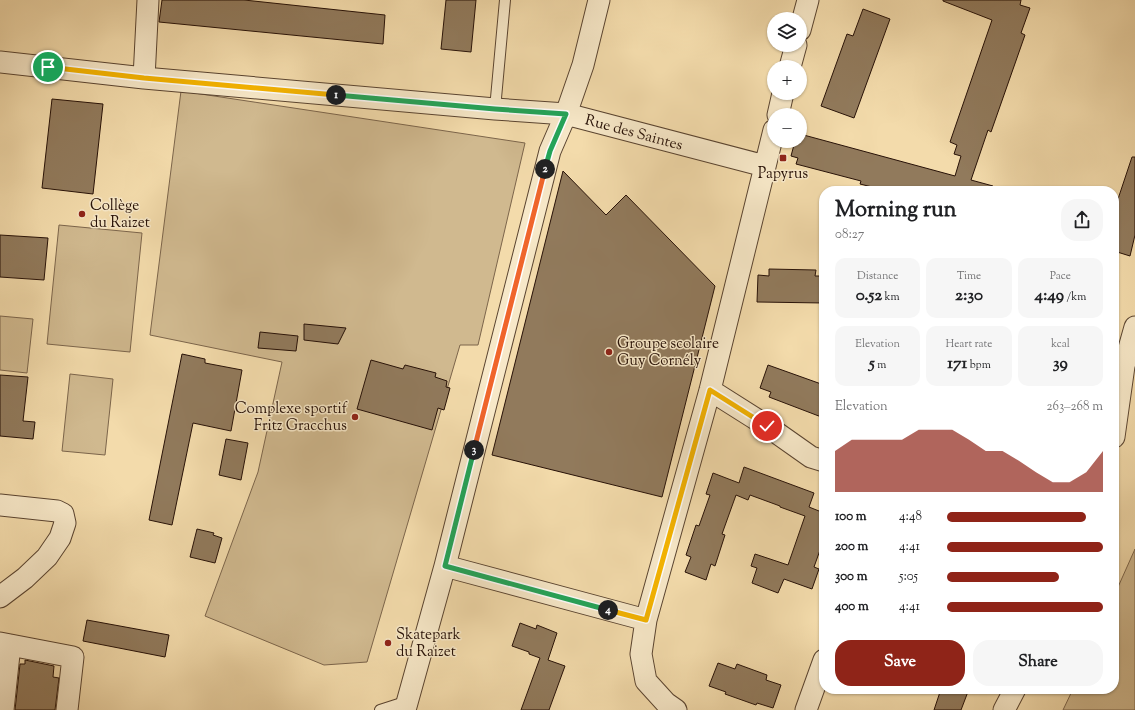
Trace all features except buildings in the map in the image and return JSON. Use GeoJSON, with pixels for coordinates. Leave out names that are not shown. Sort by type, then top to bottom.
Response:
{"type":"FeatureCollection","features":[{"type":"Feature","properties":{"kind":"street"},"geometry":{"type":"LineString","coordinates":[[144,78],[148,0]]}},
{"type":"Feature","properties":{"kind":"street"},"geometry":{"type":"LineString","coordinates":[[407,705],[445,566],[550,151],[566,114],[583,65],[599,0]]}},
{"type":"Feature","properties":{"kind":"street"},"geometry":{"type":"LineString","coordinates":[[805,12],[808,0]]}},
{"type":"Feature","properties":{"kind":"street","name":"Rue des Saintes"},"geometry":{"type":"LineString","coordinates":[[0,62],[144,78],[566,114],[764,166]]}},
{"type":"Feature","properties":{"kind":"street"},"geometry":{"type":"LineString","coordinates":[[676,710],[666,703],[646,681],[641,654],[646,620],[710,390],[769,148]]}},
{"type":"Feature","properties":{"kind":"street"},"geometry":{"type":"LineString","coordinates":[[1119,402],[1124,366],[1135,326]]}},
{"type":"Feature","properties":{"kind":"street"},"geometry":{"type":"LineString","coordinates":[[710,390],[767,426],[811,457],[819,459]]}},
{"type":"Feature","properties":{"kind":"street"},"geometry":{"type":"LineString","coordinates":[[0,505],[57,511],[63,514],[65,523],[60,538],[47,557],[25,578],[0,597]]}},
{"type":"Feature","properties":{"kind":"street"},"geometry":{"type":"LineString","coordinates":[[445,566],[646,620]]}},
{"type":"Feature","properties":{"kind":"street"},"geometry":{"type":"LineString","coordinates":[[4,710],[5,644],[73,657],[67,710]]}},
{"type":"Feature","properties":{"kind":"street"},"geometry":{"type":"LineString","coordinates":[[806,710],[819,674]]}},
{"type":"Feature","properties":{"kind":"street"},"geometry":{"type":"LineString","coordinates":[[1004,710],[1012,694]]}},
{"type":"Feature","properties":{"kind":"lane"},"geometry":{"type":"LineString","coordinates":[[495,109],[505,0]]}},
{"type":"Feature","properties":{"kind":"lane"},"geometry":{"type":"LineString","coordinates":[[380,710],[407,705]]}},
{"type":"Feature","properties":{"kind":"shaded area","name":"Complexe sportif Fritz Gracchus"},"geometry":{"type":"Polygon","coordinates":[[[181,91],[525,143],[478,345],[460,345],[367,662],[324,665],[205,616],[258,472],[282,362],[150,335],[181,91]]]}},
{"type":"Feature","properties":{"kind":"shaded area"},"geometry":{"type":"Polygon","coordinates":[[[59,225],[142,233],[130,352],[47,344],[59,225]]]}},
{"type":"Feature","properties":{"kind":"shaded area"},"geometry":{"type":"Polygon","coordinates":[[[0,316],[33,319],[27,373],[0,370],[0,316]]]}},
{"type":"Feature","properties":{"kind":"shaded area"},"geometry":{"type":"Polygon","coordinates":[[[70,374],[113,379],[105,455],[62,451],[70,374]]]}},
{"type":"Feature","properties":{"kind":"shaded area"},"geometry":{"type":"Polygon","coordinates":[[[1135,549],[1135,710],[1063,710],[1071,694],[1119,694],[1119,585],[1135,549]]]}},
{"type":"Feature","properties":{"kind":"place","name":"Papyrus"},"geometry":{"type":"Point","coordinates":[783,158]}},
{"type":"Feature","properties":{"kind":"place","name":"Collège du Raizet"},"geometry":{"type":"Point","coordinates":[82,214]}},
{"type":"Feature","properties":{"kind":"place","name":"Groupe scolaire Guy Cornély"},"geometry":{"type":"Point","coordinates":[609,352]}},
{"type":"Feature","properties":{"kind":"place","name":"Complexe sportif Fritz Gracchus"},"geometry":{"type":"Point","coordinates":[355,417]}},
{"type":"Feature","properties":{"kind":"place","name":"Skatepark du Raizet"},"geometry":{"type":"Point","coordinates":[388,643]}},
{"type":"Feature","properties":{"kind":"route"},"geometry":{"type":"LineString","coordinates":[[48,67],[144,78],[566,114],[550,151],[445,566],[646,620],[710,390],[767,426]]}}]}
